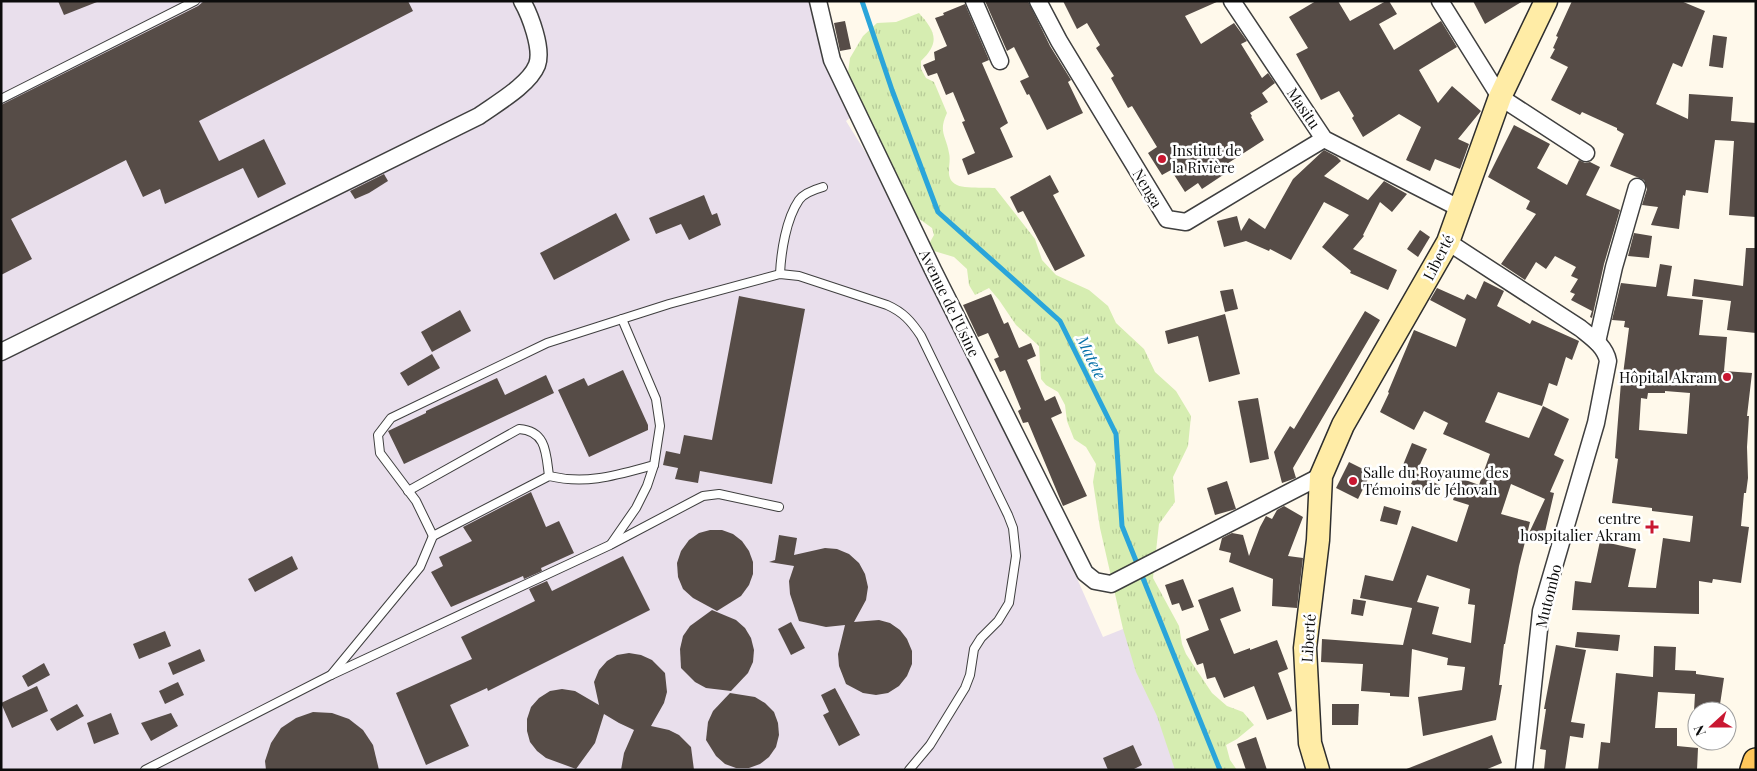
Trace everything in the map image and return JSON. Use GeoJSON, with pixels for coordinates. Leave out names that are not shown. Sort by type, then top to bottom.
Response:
{"type":"FeatureCollection","features":[{"type":"Feature","properties":{"kind":"main road"},"geometry":{"type":"LineString","coordinates":[[1753,770],[1756,760]]}},
{"type":"Feature","properties":{"kind":"street"},"geometry":{"type":"LineString","coordinates":[[1,352],[479,116],[521,86],[537,64],[538,40],[522,1]]}},
{"type":"Feature","properties":{"kind":"street","name":"Avenue de l'Usine"},"geometry":{"type":"LineString","coordinates":[[818,1],[832,60],[929,261],[1085,573],[1095,582],[1111,584],[1321,476]]}},
{"type":"Feature","properties":{"kind":"street"},"geometry":{"type":"LineString","coordinates":[[974,1],[1000,61]]}},
{"type":"Feature","properties":{"kind":"street","name":"Nenga"},"geometry":{"type":"LineString","coordinates":[[1038,1],[1059,41],[1167,219],[1186,222],[1324,139]]}},
{"type":"Feature","properties":{"kind":"street","name":"Masitu"},"geometry":{"type":"LineString","coordinates":[[1232,1],[1324,139],[1459,208]]}},
{"type":"Feature","properties":{"kind":"street"},"geometry":{"type":"LineString","coordinates":[[1440,1],[1500,96],[1586,153]]}},
{"type":"Feature","properties":{"kind":"street","name":"Liberté"},"geometry":{"type":"LineString","coordinates":[[1318,770],[1310,743],[1305,648],[1318,540],[1321,476],[1343,425],[1448,242],[1500,96],[1546,1]]}},
{"type":"Feature","properties":{"kind":"street"},"geometry":{"type":"LineString","coordinates":[[1597,342],[1614,267],[1637,187]]}},
{"type":"Feature","properties":{"kind":"street","name":"Mutombo"},"geometry":{"type":"LineString","coordinates":[[1448,242],[1580,328],[1597,342],[1606,353],[1608,361],[1596,423],[1541,611],[1524,770]]}},
{"type":"Feature","properties":{"kind":"lane"},"geometry":{"type":"LineString","coordinates":[[1,100],[194,1]]}},
{"type":"Feature","properties":{"kind":"lane"},"geometry":{"type":"LineString","coordinates":[[780,274],[781,251],[800,198],[823,187]]}},
{"type":"Feature","properties":{"kind":"lane"},"geometry":{"type":"LineString","coordinates":[[433,536],[416,502],[380,453],[378,436],[391,418],[547,343],[669,304],[780,274],[799,276],[900,311],[910,320],[921,336],[1008,515],[1013,528],[1016,556],[1008,603],[998,621],[981,638],[974,649],[970,675],[965,688],[930,745],[909,770]]}},
{"type":"Feature","properties":{"kind":"lane"},"geometry":{"type":"LineString","coordinates":[[610,545],[636,508],[647,486],[654,465],[660,426],[656,399],[622,319]]}},
{"type":"Feature","properties":{"kind":"lane"},"geometry":{"type":"LineString","coordinates":[[408,491],[519,429],[529,430],[538,435],[545,447],[549,476]]}},
{"type":"Feature","properties":{"kind":"lane"},"geometry":{"type":"LineString","coordinates":[[332,675],[420,567],[433,536],[549,476],[567,481],[593,480],[654,465]]}},
{"type":"Feature","properties":{"kind":"lane"},"geometry":{"type":"LineString","coordinates":[[145,770],[332,675],[610,545],[703,496],[718,494],[779,507]]}},
{"type":"Feature","properties":{"kind":"shaded area"},"geometry":{"type":"Polygon","coordinates":[[[1,1],[817,1],[852,116],[846,121],[919,238],[984,369],[1103,637],[1158,615],[1217,770],[1,770],[1,1]]]}},
{"type":"Feature","properties":{"kind":"green space"},"geometry":{"type":"Polygon","coordinates":[[[919,13],[929,25],[934,37],[931,48],[921,61],[921,69],[926,78],[934,82],[947,113],[944,119],[943,133],[950,157],[950,179],[961,186],[995,188],[1035,239],[1042,260],[1056,275],[1089,290],[1108,306],[1116,323],[1144,349],[1155,372],[1176,391],[1191,416],[1188,446],[1173,477],[1175,502],[1159,524],[1153,578],[1179,626],[1186,654],[1212,693],[1227,706],[1243,712],[1254,725],[1237,739],[1226,745],[1230,760],[1237,770],[1175,770],[1157,716],[1136,672],[1123,629],[1100,528],[1093,482],[1096,464],[1086,447],[1074,439],[1067,421],[1065,405],[1058,392],[1046,385],[1041,379],[1039,346],[1016,325],[989,288],[975,295],[969,285],[967,269],[954,257],[934,251],[929,244],[934,235],[932,228],[918,218],[856,123],[847,80],[850,58],[863,36],[877,23],[896,22],[919,13]]]}},
{"type":"Feature","properties":{"kind":"building"},"geometry":{"type":"Polygon","coordinates":[[[58,1],[97,1],[97,2],[64,15],[58,1]]]}},
{"type":"Feature","properties":{"kind":"building"},"geometry":{"type":"Polygon","coordinates":[[[204,1],[408,1],[413,11],[199,121],[219,161],[264,139],[286,184],[258,198],[243,168],[165,204],[160,189],[143,197],[126,160],[11,219],[32,259],[1,275],[1,105],[198,6],[204,1]]]}},
{"type":"Feature","properties":{"kind":"building"},"geometry":{"type":"Polygon","coordinates":[[[985,1],[1028,1],[1050,46],[1071,80],[1068,82],[1083,113],[1047,130],[1029,94],[1027,95],[1020,81],[1029,77],[1014,47],[1007,51],[985,1]]]}},
{"type":"Feature","properties":{"kind":"building"},"geometry":{"type":"Polygon","coordinates":[[[1063,1],[1219,1],[1185,16],[1201,44],[1234,23],[1247,41],[1241,44],[1262,78],[1268,73],[1275,83],[1262,93],[1268,102],[1250,113],[1264,140],[1219,169],[1223,175],[1202,189],[1198,183],[1185,192],[1171,170],[1162,175],[1148,153],[1157,147],[1132,106],[1128,108],[1111,78],[1114,76],[1096,48],[1100,45],[1087,23],[1077,29],[1063,1]]]}},
{"type":"Feature","properties":{"kind":"building"},"geometry":{"type":"Polygon","coordinates":[[[1316,1],[1338,1],[1350,21],[1389,1],[1397,14],[1379,24],[1394,50],[1441,21],[1457,47],[1419,70],[1438,103],[1452,86],[1481,111],[1458,139],[1469,144],[1460,169],[1435,159],[1430,171],[1406,160],[1421,127],[1399,114],[1363,137],[1352,118],[1354,116],[1339,91],[1321,100],[1296,54],[1308,48],[1289,17],[1316,1]]]}},
{"type":"Feature","properties":{"kind":"building"},"geometry":{"type":"Polygon","coordinates":[[[1473,1],[1523,1],[1485,24],[1473,1]]]}},
{"type":"Feature","properties":{"kind":"building"},"geometry":{"type":"Polygon","coordinates":[[[1572,1],[1681,1],[1705,11],[1682,67],[1673,63],[1656,104],[1688,119],[1689,94],[1733,97],[1731,121],[1756,123],[1756,217],[1729,215],[1734,141],[1715,140],[1708,193],[1686,190],[1685,196],[1683,195],[1679,229],[1651,225],[1658,207],[1642,205],[1647,189],[1644,180],[1610,166],[1624,134],[1617,130],[1617,128],[1582,112],[1580,115],[1551,100],[1568,67],[1550,58],[1555,49],[1553,48],[1558,37],[1556,36],[1572,1]]]}},
{"type":"Feature","properties":{"kind":"building"},"geometry":{"type":"Polygon","coordinates":[[[965,4],[989,60],[982,63],[1008,123],[1000,128],[1013,157],[968,175],[962,159],[975,153],[962,122],[965,121],[953,92],[946,95],[937,73],[928,76],[923,65],[935,60],[934,52],[947,46],[935,18],[965,4]]]}},
{"type":"Feature","properties":{"kind":"building"},"geometry":{"type":"Polygon","coordinates":[[[845,21],[851,49],[840,51],[834,23],[845,21]]]}},
{"type":"Feature","properties":{"kind":"building"},"geometry":{"type":"Polygon","coordinates":[[[1713,35],[1727,37],[1723,68],[1709,66],[1713,35]]]}},
{"type":"Feature","properties":{"kind":"building"},"geometry":{"type":"Polygon","coordinates":[[[1514,125],[1550,144],[1537,168],[1567,185],[1579,160],[1585,163],[1590,162],[1600,167],[1586,195],[1620,210],[1604,264],[1592,318],[1590,317],[1592,311],[1571,300],[1575,294],[1570,292],[1578,279],[1571,276],[1576,267],[1555,256],[1546,269],[1536,262],[1525,280],[1501,264],[1536,214],[1526,209],[1530,201],[1488,177],[1514,125]]]}},
{"type":"Feature","properties":{"kind":"building"},"geometry":{"type":"Polygon","coordinates":[[[1324,150],[1341,161],[1324,176],[1368,200],[1384,181],[1407,194],[1392,212],[1380,202],[1364,236],[1353,249],[1397,270],[1388,290],[1350,273],[1351,271],[1322,247],[1349,215],[1324,202],[1291,260],[1270,249],[1269,251],[1246,241],[1224,247],[1217,221],[1237,216],[1241,231],[1249,218],[1265,229],[1293,179],[1324,150]]]}},
{"type":"Feature","properties":{"kind":"building"},"geometry":{"type":"Polygon","coordinates":[[[384,174],[388,181],[355,199],[350,191],[384,174]]]}},
{"type":"Feature","properties":{"kind":"building"},"geometry":{"type":"Polygon","coordinates":[[[1050,175],[1059,192],[1053,195],[1085,256],[1055,271],[1023,211],[1018,213],[1010,197],[1050,175]]]}},
{"type":"Feature","properties":{"kind":"building"},"geometry":{"type":"Polygon","coordinates":[[[704,195],[712,215],[717,213],[721,225],[689,240],[681,224],[656,234],[649,218],[704,195]]]}},
{"type":"Feature","properties":{"kind":"building"},"geometry":{"type":"Polygon","coordinates":[[[616,213],[630,240],[554,280],[540,253],[616,213]]]}},
{"type":"Feature","properties":{"kind":"building"},"geometry":{"type":"Polygon","coordinates":[[[1420,230],[1430,237],[1418,257],[1407,249],[1420,230]]]}},
{"type":"Feature","properties":{"kind":"building"},"geometry":{"type":"Polygon","coordinates":[[[1634,233],[1652,236],[1649,258],[1628,256],[1634,233]]]}},
{"type":"Feature","properties":{"kind":"building"},"geometry":{"type":"Polygon","coordinates":[[[1746,248],[1756,248],[1756,333],[1727,330],[1731,301],[1692,296],[1694,279],[1743,286],[1746,248]]]}},
{"type":"Feature","properties":{"kind":"building"},"geometry":{"type":"Polygon","coordinates":[[[1660,264],[1672,266],[1667,296],[1703,300],[1699,335],[1727,337],[1724,371],[1752,373],[1747,416],[1749,416],[1748,478],[1746,493],[1744,493],[1741,526],[1749,527],[1741,583],[1713,579],[1712,583],[1699,581],[1699,614],[1572,610],[1575,581],[1591,583],[1600,541],[1636,549],[1628,587],[1656,588],[1663,538],[1690,542],[1693,516],[1652,511],[1652,508],[1612,503],[1618,459],[1615,458],[1621,382],[1629,328],[1624,327],[1625,321],[1612,320],[1621,283],[1656,287],[1660,264]],[[1665,391],[1665,393],[1648,393],[1647,399],[1641,398],[1639,430],[1687,434],[1690,393],[1665,391]]]}},
{"type":"Feature","properties":{"kind":"building"},"geometry":{"type":"Polygon","coordinates":[[[1484,281],[1504,291],[1497,306],[1530,324],[1532,320],[1579,341],[1572,360],[1566,357],[1557,386],[1549,383],[1542,406],[1498,392],[1485,422],[1529,438],[1543,406],[1569,419],[1554,455],[1564,460],[1550,492],[1554,493],[1544,536],[1529,533],[1545,499],[1511,484],[1501,514],[1530,522],[1519,566],[1504,644],[1499,685],[1502,685],[1496,720],[1423,736],[1418,697],[1462,690],[1465,667],[1447,665],[1448,658],[1412,649],[1409,697],[1390,696],[1390,693],[1361,691],[1363,664],[1321,662],[1322,639],[1403,645],[1412,608],[1360,598],[1365,575],[1393,581],[1412,526],[1457,542],[1469,505],[1453,500],[1460,478],[1479,485],[1490,454],[1443,434],[1448,423],[1424,411],[1414,430],[1380,412],[1414,330],[1456,347],[1466,319],[1430,300],[1437,288],[1464,300],[1467,294],[1476,299],[1484,281]],[[1427,575],[1417,602],[1439,607],[1432,634],[1471,643],[1475,605],[1468,604],[1470,589],[1427,575]]]}},
{"type":"Feature","properties":{"kind":"building"},"geometry":{"type":"Polygon","coordinates":[[[1233,289],[1238,309],[1225,312],[1220,291],[1233,289]]]}},
{"type":"Feature","properties":{"kind":"building"},"geometry":{"type":"Polygon","coordinates":[[[991,294],[1004,324],[1008,322],[1019,348],[1031,343],[1036,356],[1027,360],[1045,401],[1055,396],[1062,413],[1051,418],[1087,496],[1063,506],[1028,422],[1023,423],[1018,411],[1021,409],[1005,370],[1000,372],[994,359],[999,357],[988,333],[978,337],[963,305],[991,294]]]}},
{"type":"Feature","properties":{"kind":"building"},"geometry":{"type":"Polygon","coordinates":[[[739,296],[805,309],[772,484],[700,471],[698,483],[675,479],[678,468],[663,465],[666,451],[680,454],[684,435],[712,440],[739,296]]]}},
{"type":"Feature","properties":{"kind":"building"},"geometry":{"type":"Polygon","coordinates":[[[460,310],[471,331],[432,352],[421,332],[460,310]]]}},
{"type":"Feature","properties":{"kind":"building"},"geometry":{"type":"Polygon","coordinates":[[[1365,311],[1380,320],[1293,468],[1296,478],[1282,483],[1274,452],[1290,426],[1294,429],[1365,311]]]}},
{"type":"Feature","properties":{"kind":"building"},"geometry":{"type":"Polygon","coordinates":[[[1225,314],[1240,374],[1209,382],[1198,336],[1168,344],[1165,331],[1225,314]]]}},
{"type":"Feature","properties":{"kind":"building"},"geometry":{"type":"Polygon","coordinates":[[[432,354],[440,368],[408,386],[400,373],[432,354]]]}},
{"type":"Feature","properties":{"kind":"building"},"geometry":{"type":"Polygon","coordinates":[[[623,370],[648,425],[648,430],[589,457],[558,390],[584,378],[588,386],[623,370]]]}},
{"type":"Feature","properties":{"kind":"building"},"geometry":{"type":"Polygon","coordinates":[[[546,375],[554,393],[404,464],[388,431],[497,378],[505,395],[546,375]]]}},
{"type":"Feature","properties":{"kind":"building"},"geometry":{"type":"Polygon","coordinates":[[[1258,398],[1269,459],[1250,463],[1238,401],[1258,398]]]}},
{"type":"Feature","properties":{"kind":"building"},"geometry":{"type":"Polygon","coordinates":[[[1412,443],[1427,449],[1417,471],[1403,465],[1412,443]]]}},
{"type":"Feature","properties":{"kind":"building","name":"Salle du Royaume des Témoins de Jéhovah"},"geometry":{"type":"Polygon","coordinates":[[[1349,462],[1371,473],[1358,499],[1336,488],[1349,462]]]}},
{"type":"Feature","properties":{"kind":"building"},"geometry":{"type":"Polygon","coordinates":[[[1416,473],[1439,485],[1433,496],[1411,484],[1416,473]]]}},
{"type":"Feature","properties":{"kind":"building"},"geometry":{"type":"Polygon","coordinates":[[[1227,481],[1236,509],[1215,515],[1207,488],[1227,481]]]}},
{"type":"Feature","properties":{"kind":"building"},"geometry":{"type":"Polygon","coordinates":[[[531,492],[546,527],[559,521],[574,553],[541,568],[542,571],[524,579],[523,576],[451,607],[431,572],[443,566],[439,557],[472,541],[463,527],[531,492]]]}},
{"type":"Feature","properties":{"kind":"building"},"geometry":{"type":"Polygon","coordinates":[[[1284,506],[1303,517],[1288,556],[1303,558],[1297,608],[1272,606],[1273,579],[1229,562],[1231,553],[1219,550],[1222,538],[1232,533],[1243,535],[1249,556],[1266,516],[1272,519],[1277,510],[1284,506]]]}},
{"type":"Feature","properties":{"kind":"building"},"geometry":{"type":"Polygon","coordinates":[[[1384,506],[1401,511],[1397,525],[1380,521],[1384,506]]]}},
{"type":"Feature","properties":{"kind":"building"},"geometry":{"type":"Polygon","coordinates":[[[710,530],[722,530],[733,534],[742,541],[749,551],[753,562],[753,574],[749,585],[741,596],[717,611],[693,598],[683,589],[678,577],[677,563],[681,551],[689,540],[699,533],[710,530]]]}},
{"type":"Feature","properties":{"kind":"building"},"geometry":{"type":"Polygon","coordinates":[[[779,535],[797,538],[794,555],[825,548],[837,549],[849,554],[859,563],[865,574],[868,587],[866,600],[854,622],[879,620],[890,623],[900,630],[907,639],[912,651],[912,664],[907,676],[899,686],[888,693],[876,695],[863,693],[846,684],[839,666],[838,654],[845,625],[826,627],[799,621],[790,594],[789,581],[794,566],[769,562],[775,560],[779,535]]]}},
{"type":"Feature","properties":{"kind":"building"},"geometry":{"type":"Polygon","coordinates":[[[292,556],[298,569],[255,592],[248,579],[292,556]]]}},
{"type":"Feature","properties":{"kind":"building"},"geometry":{"type":"Polygon","coordinates":[[[623,556],[650,610],[488,691],[487,688],[450,705],[469,746],[426,765],[396,693],[472,659],[461,637],[535,601],[529,589],[547,581],[552,591],[623,556]]]}},
{"type":"Feature","properties":{"kind":"building"},"geometry":{"type":"Polygon","coordinates":[[[1183,579],[1194,607],[1182,611],[1179,603],[1172,605],[1165,585],[1183,579]]]}},
{"type":"Feature","properties":{"kind":"building"},"geometry":{"type":"Polygon","coordinates":[[[1233,587],[1241,611],[1220,619],[1234,654],[1277,640],[1288,669],[1278,673],[1292,711],[1267,720],[1254,686],[1224,698],[1215,677],[1207,679],[1203,663],[1197,665],[1186,639],[1209,630],[1198,600],[1233,587]]]}},
{"type":"Feature","properties":{"kind":"building"},"geometry":{"type":"Polygon","coordinates":[[[1353,599],[1366,601],[1363,616],[1351,614],[1353,599]]]}},
{"type":"Feature","properties":{"kind":"building"},"geometry":{"type":"Polygon","coordinates":[[[712,610],[736,620],[745,628],[751,638],[754,650],[753,662],[748,673],[731,691],[706,688],[695,682],[681,668],[680,649],[683,636],[690,626],[712,610]]]}},
{"type":"Feature","properties":{"kind":"building"},"geometry":{"type":"Polygon","coordinates":[[[791,622],[805,648],[791,655],[778,629],[791,622]]]}},
{"type":"Feature","properties":{"kind":"building"},"geometry":{"type":"Polygon","coordinates":[[[165,631],[171,646],[139,659],[133,644],[165,631]]]}},
{"type":"Feature","properties":{"kind":"building"},"geometry":{"type":"Polygon","coordinates":[[[1577,632],[1620,635],[1618,651],[1575,647],[1577,632]]]}},
{"type":"Feature","properties":{"kind":"building"},"geometry":{"type":"Polygon","coordinates":[[[1556,645],[1586,650],[1571,722],[1585,724],[1583,738],[1570,736],[1565,770],[1544,770],[1546,750],[1540,749],[1546,709],[1544,709],[1556,645]]]}},
{"type":"Feature","properties":{"kind":"building"},"geometry":{"type":"Polygon","coordinates":[[[1654,646],[1676,647],[1675,670],[1696,671],[1696,674],[1724,678],[1721,701],[1695,701],[1695,694],[1658,692],[1655,728],[1677,728],[1677,746],[1687,747],[1687,751],[1698,751],[1697,770],[1598,770],[1601,742],[1610,743],[1616,673],[1653,677],[1654,646]]]}},
{"type":"Feature","properties":{"kind":"building"},"geometry":{"type":"Polygon","coordinates":[[[200,649],[205,661],[173,675],[168,663],[200,649]]]}},
{"type":"Feature","properties":{"kind":"building"},"geometry":{"type":"Polygon","coordinates":[[[629,653],[641,655],[652,660],[665,673],[667,692],[664,703],[651,726],[669,730],[679,735],[691,747],[694,770],[621,770],[624,753],[634,730],[604,714],[595,743],[576,769],[546,758],[537,751],[530,742],[527,731],[527,719],[531,707],[539,698],[550,691],[562,689],[575,691],[599,705],[594,682],[599,670],[607,661],[617,655],[629,653]]]}},
{"type":"Feature","properties":{"kind":"building"},"geometry":{"type":"Polygon","coordinates":[[[44,663],[50,675],[28,687],[22,676],[44,663]]]}},
{"type":"Feature","properties":{"kind":"building"},"geometry":{"type":"Polygon","coordinates":[[[178,682],[184,695],[165,704],[159,691],[178,682]]]}},
{"type":"Feature","properties":{"kind":"building"},"geometry":{"type":"Polygon","coordinates":[[[37,686],[48,711],[12,728],[1,703],[37,686]]]}},
{"type":"Feature","properties":{"kind":"building"},"geometry":{"type":"Polygon","coordinates":[[[835,688],[860,735],[839,746],[823,715],[829,712],[821,695],[835,688]]]}},
{"type":"Feature","properties":{"kind":"building"},"geometry":{"type":"Polygon","coordinates":[[[730,693],[755,697],[765,703],[774,712],[778,723],[779,735],[776,747],[769,757],[760,764],[749,768],[736,768],[725,764],[716,756],[706,740],[708,722],[713,711],[730,693]]]}},
{"type":"Feature","properties":{"kind":"building"},"geometry":{"type":"Polygon","coordinates":[[[77,704],[84,716],[57,731],[50,719],[77,704]]]}},
{"type":"Feature","properties":{"kind":"building"},"geometry":{"type":"Polygon","coordinates":[[[1332,704],[1359,704],[1358,725],[1332,725],[1332,704]]]}},
{"type":"Feature","properties":{"kind":"building"},"geometry":{"type":"Polygon","coordinates":[[[313,712],[332,713],[349,719],[363,730],[373,745],[379,770],[266,770],[265,761],[271,743],[281,728],[296,718],[313,712]]]}},
{"type":"Feature","properties":{"kind":"building"},"geometry":{"type":"Polygon","coordinates":[[[111,713],[119,734],[94,744],[87,723],[111,713]]]}},
{"type":"Feature","properties":{"kind":"building"},"geometry":{"type":"Polygon","coordinates":[[[171,713],[178,726],[151,741],[141,723],[171,713]]]}},
{"type":"Feature","properties":{"kind":"building"},"geometry":{"type":"Polygon","coordinates":[[[1492,735],[1502,763],[1485,770],[1404,770],[1492,735]]]}},
{"type":"Feature","properties":{"kind":"building"},"geometry":{"type":"Polygon","coordinates":[[[1256,737],[1267,770],[1246,770],[1237,744],[1256,737]]]}},
{"type":"Feature","properties":{"kind":"building"},"geometry":{"type":"Polygon","coordinates":[[[1133,745],[1142,765],[1132,770],[1108,770],[1103,758],[1133,745]]]}},
{"type":"Feature","properties":{"kind":"waterway","name":"Matete"},"geometry":{"type":"LineString","coordinates":[[862,1],[892,90],[938,212],[1060,321],[1116,434],[1122,526],[1220,770]]}},
{"type":"Feature","properties":{"kind":"place","name":"Institut de la Rivière"},"geometry":{"type":"Point","coordinates":[1162,159]}},
{"type":"Feature","properties":{"kind":"place","name":"Hôpital Akram"},"geometry":{"type":"Point","coordinates":[1727,377]}},
{"type":"Feature","properties":{"kind":"place","name":"Salle du Royaume des Témoins de Jéhovah"},"geometry":{"type":"Point","coordinates":[1353,481]}},
{"type":"Feature","properties":{"kind":"place","name":"centre hospitalier Akram"},"geometry":{"type":"Point","coordinates":[1652,527]}}]}
